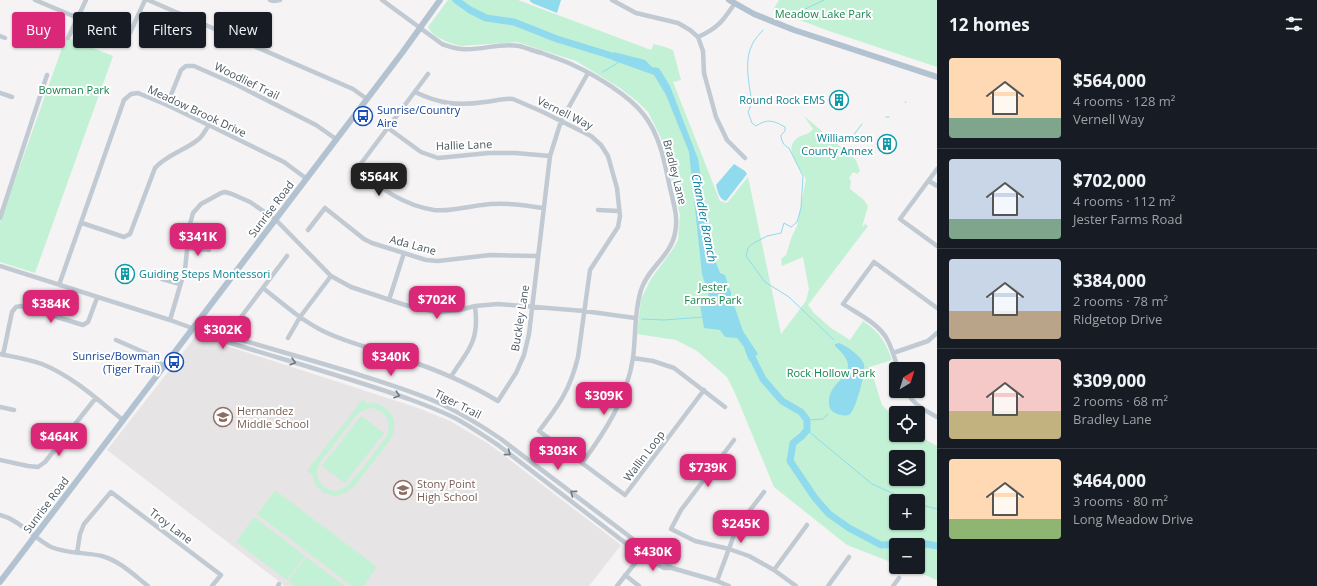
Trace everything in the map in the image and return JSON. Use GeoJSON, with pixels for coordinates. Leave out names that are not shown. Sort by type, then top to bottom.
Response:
{"type":"FeatureCollection","features":[{"type":"Feature","properties":{"kind":"main road","name":"Sunrise Road"},"geometry":{"type":"LineString","coordinates":[[1,578],[368,99],[440,0]]}},
{"type":"Feature","properties":{"kind":"main road"},"geometry":{"type":"LineString","coordinates":[[732,2],[754,14],[794,30],[937,77]]}},
{"type":"Feature","properties":{"kind":"street"},"geometry":{"type":"LineString","coordinates":[[36,0],[73,16]]}},
{"type":"Feature","properties":{"kind":"street"},"geometry":{"type":"LineString","coordinates":[[81,12],[86,0]]}},
{"type":"Feature","properties":{"kind":"street"},"geometry":{"type":"LineString","coordinates":[[131,31],[145,0]]}},
{"type":"Feature","properties":{"kind":"street"},"geometry":{"type":"LineString","coordinates":[[148,0],[353,89],[368,99]]}},
{"type":"Feature","properties":{"kind":"street"},"geometry":{"type":"LineString","coordinates":[[270,0],[274,2],[280,0]]}},
{"type":"Feature","properties":{"kind":"street","name":"Bradley Lane"},"geometry":{"type":"LineString","coordinates":[[382,0],[442,44],[456,49],[471,50],[502,45],[520,46],[566,62],[588,73],[629,100],[644,114],[658,139],[676,210],[675,234],[671,245],[642,287],[635,318],[633,358],[624,391],[614,414],[598,441],[582,463]]}},
{"type":"Feature","properties":{"kind":"street"},"geometry":{"type":"LineString","coordinates":[[612,0],[636,13],[678,23],[698,37],[703,51],[704,73],[716,117],[727,140],[745,158]]}},
{"type":"Feature","properties":{"kind":"street"},"geometry":{"type":"LineString","coordinates":[[698,37],[708,33],[723,21],[732,2]]}},
{"type":"Feature","properties":{"kind":"street"},"geometry":{"type":"LineString","coordinates":[[68,38],[73,28]]}},
{"type":"Feature","properties":{"kind":"street"},"geometry":{"type":"LineString","coordinates":[[0,36],[5,38]]}},
{"type":"Feature","properties":{"kind":"street","name":"Woodlief Trail"},"geometry":{"type":"LineString","coordinates":[[167,105],[181,70],[186,66],[194,66],[237,84],[316,125],[336,139]]}},
{"type":"Feature","properties":{"kind":"street","name":"Buckley Lane"},"geometry":{"type":"LineString","coordinates":[[263,288],[300,317],[321,330],[336,337],[451,376],[498,401],[516,373],[524,355],[529,334],[550,156],[561,121],[588,73]]}},
{"type":"Feature","properties":{"kind":"street"},"geometry":{"type":"LineString","coordinates":[[428,74],[356,169],[393,196],[434,210],[509,204],[543,208]]}},
{"type":"Feature","properties":{"kind":"street"},"geometry":{"type":"LineString","coordinates":[[0,218],[47,75]]}},
{"type":"Feature","properties":{"kind":"street","name":"Vernell Way"},"geometry":{"type":"LineString","coordinates":[[415,92],[441,102],[456,104],[473,104],[503,98],[513,99],[587,133],[596,140],[610,162],[615,182],[619,221],[616,232],[594,262],[590,270],[584,311]]}},
{"type":"Feature","properties":{"kind":"street"},"geometry":{"type":"LineString","coordinates":[[0,93],[12,98]]}},
{"type":"Feature","properties":{"kind":"street","name":"Meadow Brook Drive"},"geometry":{"type":"LineString","coordinates":[[59,285],[126,98],[131,94],[138,94],[167,105],[209,125],[284,162],[306,179]]}},
{"type":"Feature","properties":{"kind":"street"},"geometry":{"type":"LineString","coordinates":[[82,223],[124,237],[130,234],[155,168],[162,161],[197,141],[204,134],[209,125]]}},
{"type":"Feature","properties":{"kind":"street","name":"Hallie Lane"},"geometry":{"type":"LineString","coordinates":[[388,128],[421,152],[438,158],[490,153],[515,153],[550,156]]}},
{"type":"Feature","properties":{"kind":"street"},"geometry":{"type":"LineString","coordinates":[[937,170],[900,219],[937,246]]}},
{"type":"Feature","properties":{"kind":"street"},"geometry":{"type":"LineString","coordinates":[[929,180],[937,186]]}},
{"type":"Feature","properties":{"kind":"street"},"geometry":{"type":"LineString","coordinates":[[170,320],[185,269],[190,224],[194,211],[201,204],[221,193],[232,194],[267,212],[331,276],[351,287],[422,310],[436,312],[498,304],[584,311],[635,318]]}},
{"type":"Feature","properties":{"kind":"street","name":"Ada Lane"},"geometry":{"type":"LineString","coordinates":[[308,230],[325,208],[364,239],[372,243],[426,260],[438,261],[490,255],[537,256]]}},
{"type":"Feature","properties":{"kind":"street"},"geometry":{"type":"LineString","coordinates":[[598,210],[619,211]]}},
{"type":"Feature","properties":{"kind":"street"},"geometry":{"type":"LineString","coordinates":[[188,248],[208,250]]}},
{"type":"Feature","properties":{"kind":"street"},"geometry":{"type":"LineString","coordinates":[[389,300],[404,253]]}},
{"type":"Feature","properties":{"kind":"street"},"geometry":{"type":"LineString","coordinates":[[238,321],[287,256]]}},
{"type":"Feature","properties":{"kind":"street"},"geometry":{"type":"LineString","coordinates":[[896,362],[893,353],[880,330],[843,304],[874,262],[937,308]]}},
{"type":"Feature","properties":{"kind":"street","name":"Tiger Trail"},"geometry":{"type":"LineString","coordinates":[[0,266],[170,320],[193,328],[205,335],[217,339],[333,374],[414,401],[455,418],[498,446],[641,555],[664,568],[672,568],[729,586]]}},
{"type":"Feature","properties":{"kind":"street"},"geometry":{"type":"LineString","coordinates":[[288,338],[300,317],[331,276]]}},
{"type":"Feature","properties":{"kind":"street"},"geometry":{"type":"LineString","coordinates":[[162,279],[180,284]]}},
{"type":"Feature","properties":{"kind":"street"},"geometry":{"type":"LineString","coordinates":[[97,298],[88,322],[83,325],[21,306],[16,307],[12,312],[2,354],[42,364],[54,370],[77,384],[123,420]]}},
{"type":"Feature","properties":{"kind":"street"},"geometry":{"type":"LineString","coordinates":[[451,376],[469,347],[475,334],[475,306]]}},
{"type":"Feature","properties":{"kind":"street","name":"Wallin Loop"},"geometry":{"type":"LineString","coordinates":[[584,311],[575,371],[560,404],[539,431],[626,495],[704,390]]}},
{"type":"Feature","properties":{"kind":"street","name":"Tiger Trail"},"geometry":{"type":"LineString","coordinates":[[200,331],[206,329],[320,362],[414,393],[442,404],[480,425],[501,439],[672,568]]}},
{"type":"Feature","properties":{"kind":"street"},"geometry":{"type":"LineString","coordinates":[[893,353],[928,341],[937,333]]}},
{"type":"Feature","properties":{"kind":"street"},"geometry":{"type":"LineString","coordinates":[[116,340],[148,354],[164,366]]}},
{"type":"Feature","properties":{"kind":"street"},"geometry":{"type":"LineString","coordinates":[[633,358],[653,361],[674,368],[725,406]]}},
{"type":"Feature","properties":{"kind":"street"},"geometry":{"type":"LineString","coordinates":[[0,460],[28,466],[38,466],[45,462],[95,398]]}},
{"type":"Feature","properties":{"kind":"street"},"geometry":{"type":"LineString","coordinates":[[910,398],[917,405],[937,417]]}},
{"type":"Feature","properties":{"kind":"street"},"geometry":{"type":"LineString","coordinates":[[0,407],[14,410]]}},
{"type":"Feature","properties":{"kind":"street"},"geometry":{"type":"LineString","coordinates":[[734,440],[681,510],[671,529],[696,541],[729,549],[749,556],[774,570],[796,586]]}},
{"type":"Feature","properties":{"kind":"street","name":"Troy Lane"},"geometry":{"type":"LineString","coordinates":[[77,554],[80,534],[84,524],[110,492],[221,575],[212,586]]}},
{"type":"Feature","properties":{"kind":"street"},"geometry":{"type":"LineString","coordinates":[[717,581],[737,527],[764,492]]}},
{"type":"Feature","properties":{"kind":"street"},"geometry":{"type":"LineString","coordinates":[[0,514],[15,522],[52,547],[65,552],[102,556],[111,560],[122,566],[148,586]]}},
{"type":"Feature","properties":{"kind":"street"},"geometry":{"type":"LineString","coordinates":[[774,570],[807,525]]}},
{"type":"Feature","properties":{"kind":"street"},"geometry":{"type":"LineString","coordinates":[[617,586],[646,549]]}},
{"type":"Feature","properties":{"kind":"street"},"geometry":{"type":"LineString","coordinates":[[828,586],[849,556]]}},
{"type":"Feature","properties":{"kind":"street"},"geometry":{"type":"LineString","coordinates":[[625,576],[639,586]]}},
{"type":"Feature","properties":{"kind":"street"},"geometry":{"type":"LineString","coordinates":[[893,586],[899,578]]}},
{"type":"Feature","properties":{"kind":"shaded area","name":"Stony Point High School"},"geometry":{"type":"Polygon","coordinates":[[[196,336],[418,408],[450,421],[489,444],[621,545],[589,586],[285,586],[107,450],[196,336]]]}},
{"type":"Feature","properties":{"kind":"green space"},"geometry":{"type":"Polygon","coordinates":[[[448,0],[518,0],[651,50],[654,44],[673,50],[681,80],[673,82],[720,201],[727,203],[748,177],[781,334],[806,301],[809,289],[803,257],[782,266],[781,259],[786,255],[797,226],[806,179],[796,163],[792,152],[794,141],[813,129],[804,116],[856,160],[860,171],[857,174],[853,172],[849,178],[851,181],[850,189],[864,200],[868,206],[862,227],[865,224],[868,226],[808,305],[814,313],[831,328],[850,340],[863,321],[874,329],[884,342],[892,360],[870,367],[882,405],[889,412],[889,442],[925,442],[925,439],[937,446],[937,580],[922,574],[925,574],[925,538],[889,538],[889,561],[847,545],[774,487],[727,377],[697,351],[676,340],[637,334],[641,299],[651,279],[678,240],[680,215],[661,138],[648,112],[620,88],[576,61],[517,42],[461,46],[447,42],[430,31],[428,27],[448,0]]]}},
{"type":"Feature","properties":{"kind":"green space","name":"Meadow Lake Park"},"geometry":{"type":"Polygon","coordinates":[[[779,0],[937,0],[937,67],[829,31],[773,10],[779,0]]]}},
{"type":"Feature","properties":{"kind":"green space","name":"Bowman Park"},"geometry":{"type":"Polygon","coordinates":[[[66,37],[73,40],[73,48],[93,48],[113,56],[35,273],[0,262],[0,222],[62,48],[65,48],[66,37]]]}},
{"type":"Feature","properties":{"kind":"green space"},"geometry":{"type":"Polygon","coordinates":[[[363,399],[366,403],[381,405],[391,414],[394,426],[390,440],[354,487],[345,493],[335,496],[324,493],[316,486],[312,473],[311,474],[307,471],[363,399]],[[369,408],[358,413],[319,464],[317,469],[317,477],[319,482],[326,488],[341,490],[348,485],[387,435],[389,425],[386,416],[379,410],[369,408]]]}},
{"type":"Feature","properties":{"kind":"green space"},"geometry":{"type":"Polygon","coordinates":[[[361,416],[384,433],[345,483],[322,466],[361,416]]]}},
{"type":"Feature","properties":{"kind":"green space"},"geometry":{"type":"Polygon","coordinates":[[[276,491],[377,567],[363,586],[352,586],[257,514],[276,491]]]}},
{"type":"Feature","properties":{"kind":"green space"},"geometry":{"type":"Polygon","coordinates":[[[254,517],[305,556],[287,580],[236,542],[254,517]]]}},
{"type":"Feature","properties":{"kind":"green space"},"geometry":{"type":"Polygon","coordinates":[[[306,557],[345,586],[295,586],[288,581],[306,557]]]}},
{"type":"Feature","properties":{"kind":"water"},"geometry":{"type":"Polygon","coordinates":[[[530,0],[561,0],[557,13],[532,3],[530,0]]]}},
{"type":"Feature","properties":{"kind":"water"},"geometry":{"type":"Polygon","coordinates":[[[614,52],[645,60],[652,67],[659,68],[670,86],[698,159],[710,235],[716,256],[715,260],[720,273],[725,275],[731,293],[731,304],[734,305],[743,331],[758,354],[749,361],[744,347],[737,338],[725,337],[720,330],[704,328],[700,305],[714,303],[709,297],[702,274],[689,152],[666,95],[654,75],[612,60],[614,52]]]}},
{"type":"Feature","properties":{"kind":"water"},"geometry":{"type":"Polygon","coordinates":[[[734,164],[747,174],[726,201],[720,197],[716,185],[734,164]]]}},
{"type":"Feature","properties":{"kind":"water"},"geometry":{"type":"Polygon","coordinates":[[[839,343],[846,346],[860,358],[864,364],[864,374],[858,398],[852,411],[847,415],[840,415],[834,412],[830,409],[829,405],[832,391],[845,374],[848,366],[848,363],[842,353],[835,346],[835,344],[839,343]]]}},
{"type":"Feature","properties":{"kind":"waterway","name":"Chandler Branch"},"geometry":{"type":"LineString","coordinates":[[456,0],[470,10],[486,18],[514,22],[557,39],[622,59]]}},
{"type":"Feature","properties":{"kind":"waterway"},"geometry":{"type":"LineString","coordinates":[[790,14],[797,13],[824,0]]}},
{"type":"Feature","properties":{"kind":"waterway"},"geometry":{"type":"LineString","coordinates":[[763,30],[753,43],[748,56],[748,74],[751,99],[748,112],[752,123],[756,126],[764,122],[771,121],[785,127],[785,131],[781,135],[782,141],[784,145],[789,148],[803,176],[801,208],[797,222],[791,227],[784,223],[781,233],[767,236],[752,244],[748,248],[746,256],[765,282],[789,297],[834,340]]}},
{"type":"Feature","properties":{"kind":"waterway"},"geometry":{"type":"LineString","coordinates":[[603,72],[619,62]]}},
{"type":"Feature","properties":{"kind":"waterway"},"geometry":{"type":"LineString","coordinates":[[849,141],[862,124]]}},
{"type":"Feature","properties":{"kind":"waterway"},"geometry":{"type":"LineString","coordinates":[[642,319],[664,320],[703,317]]}},
{"type":"Feature","properties":{"kind":"waterway","name":"Chandler Branch"},"geometry":{"type":"LineString","coordinates":[[749,351],[763,379],[782,401],[801,412],[807,420],[807,430],[793,443],[790,461],[815,498],[829,514],[849,528],[881,545],[927,544],[937,546]]}},
{"type":"Feature","properties":{"kind":"waterway"},"geometry":{"type":"LineString","coordinates":[[807,420],[823,419],[828,414]]}},
{"type":"Feature","properties":{"kind":"waterway"},"geometry":{"type":"LineString","coordinates":[[807,430],[872,484],[894,494]]}},
{"type":"Feature","properties":{"kind":"waterway"},"geometry":{"type":"LineString","coordinates":[[925,506],[937,509]]}},
{"type":"Feature","properties":{"kind":"place","name":"Round Rock EMS"},"geometry":{"type":"Point","coordinates":[839,100]}},
{"type":"Feature","properties":{"kind":"place","name":"Sunrise/Country Aire"},"geometry":{"type":"Point","coordinates":[363,116]}},
{"type":"Feature","properties":{"kind":"place","name":"Williamson County Annex"},"geometry":{"type":"Point","coordinates":[887,144]}},
{"type":"Feature","properties":{"kind":"place","name":"Guiding Steps Montessori"},"geometry":{"type":"Point","coordinates":[125,274]}},
{"type":"Feature","properties":{"kind":"place","name":"Sunrise/Bowman (Tiger Trail)"},"geometry":{"type":"Point","coordinates":[174,362]}},
{"type":"Feature","properties":{"kind":"place","name":"Hernandez Middle School"},"geometry":{"type":"Point","coordinates":[223,417]}},
{"type":"Feature","properties":{"kind":"place","name":"Stony Point High School"},"geometry":{"type":"Point","coordinates":[403,490]}},
{"type":"Feature","properties":{"kind":"park label","name":"Jester Farms Park"},"geometry":{"type":"Point","coordinates":[713,293]}},
{"type":"Feature","properties":{"kind":"park label","name":"Rock Hollow Park"},"geometry":{"type":"Point","coordinates":[831,373]}}]}
